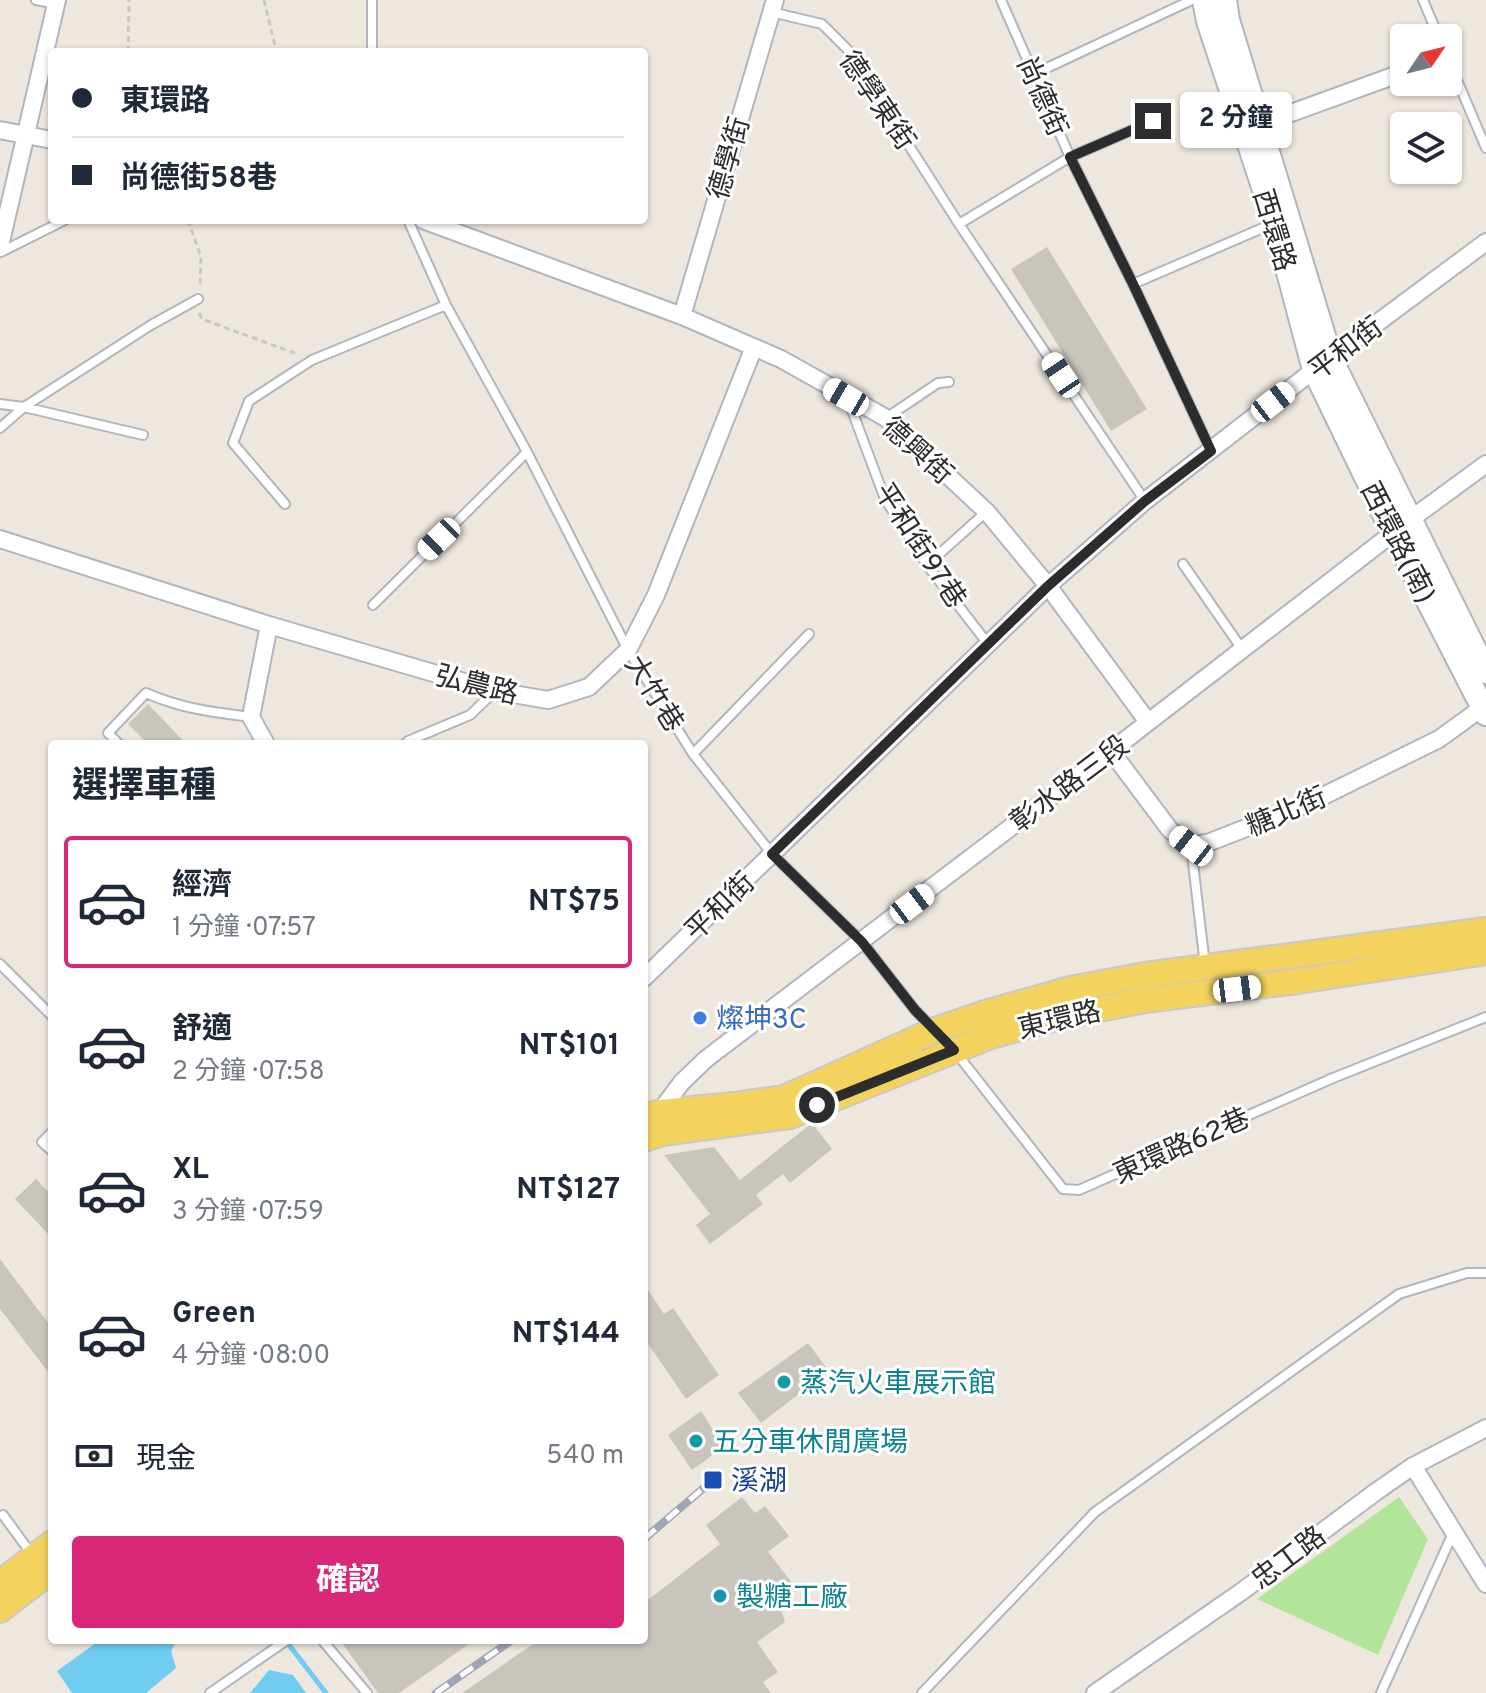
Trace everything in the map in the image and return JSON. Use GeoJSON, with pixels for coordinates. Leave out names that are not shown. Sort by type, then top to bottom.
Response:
{"type":"FeatureCollection","features":[{"type":"Feature","properties":{"kind":"main road","name":"西環路"},"geometry":{"type":"LineString","coordinates":[[1204,0],[1208,21],[1323,364]]}},
{"type":"Feature","properties":{"kind":"main road","name":"西環路"},"geometry":{"type":"LineString","coordinates":[[1225,0],[1228,20],[1261,124],[1323,364]]}},
{"type":"Feature","properties":{"kind":"main road","name":"西環路(南)"},"geometry":{"type":"LineString","coordinates":[[1323,364],[1411,519],[1486,672]]}},
{"type":"Feature","properties":{"kind":"main road","name":"西環路(南)"},"geometry":{"type":"LineString","coordinates":[[1323,364],[1393,533],[1485,709]]}},
{"type":"Feature","properties":{"kind":"main road","name":"東環路"},"geometry":{"type":"LineString","coordinates":[[648,1126],[733,1105],[784,1098],[935,1030],[1070,989],[1145,975],[1486,930]]}},
{"type":"Feature","properties":{"kind":"main road","name":"東環路"},"geometry":{"type":"LineString","coordinates":[[648,1126],[663,1133],[790,1116],[991,1036],[1064,1016],[1145,1000],[1298,981],[1486,952]]}},
{"type":"Feature","properties":{"kind":"main road"},"geometry":{"type":"LineString","coordinates":[[0,1583],[46,1561]]}},
{"type":"Feature","properties":{"kind":"main road"},"geometry":{"type":"LineString","coordinates":[[0,1610],[46,1561]]}},
{"type":"Feature","properties":{"kind":"street"},"geometry":{"type":"LineString","coordinates":[[0,249],[56,2]]}},
{"type":"Feature","properties":{"kind":"street","name":"德學街"},"geometry":{"type":"LineString","coordinates":[[682,316],[773,6]]}},
{"type":"Feature","properties":{"kind":"street"},"geometry":{"type":"LineString","coordinates":[[1261,124],[1390,77]]}},
{"type":"Feature","properties":{"kind":"street"},"geometry":{"type":"LineString","coordinates":[[0,130],[48,139]]}},
{"type":"Feature","properties":{"kind":"street","name":"德興街"},"geometry":{"type":"LineString","coordinates":[[434,224],[682,316],[781,359],[886,418],[987,512],[1048,586],[1148,722]]}},
{"type":"Feature","properties":{"kind":"street","name":"平和街"},"geometry":{"type":"LineString","coordinates":[[648,974],[1048,586],[1145,501],[1486,242]]}},
{"type":"Feature","properties":{"kind":"street","name":"弘農路"},"geometry":{"type":"LineString","coordinates":[[0,539],[269,625],[495,691],[548,700],[589,687],[628,650],[656,595],[754,347]]}},
{"type":"Feature","properties":{"kind":"street","name":"彰水路三段"},"geometry":{"type":"LineString","coordinates":[[648,1126],[682,1082],[706,1059],[1486,464]]}},
{"type":"Feature","properties":{"kind":"street"},"geometry":{"type":"LineString","coordinates":[[264,740],[251,717],[269,625]]}},
{"type":"Feature","properties":{"kind":"street","name":"糖北街"},"geometry":{"type":"LineString","coordinates":[[1191,846],[1210,842],[1305,805],[1439,739],[1485,709]]}},
{"type":"Feature","properties":{"kind":"street"},"geometry":{"type":"LineString","coordinates":[[1111,751],[1170,830],[1191,846]]}},
{"type":"Feature","properties":{"kind":"street","name":"忠工路"},"geometry":{"type":"LineString","coordinates":[[1095,1693],[1241,1592],[1413,1466],[1486,1428]]}},
{"type":"Feature","properties":{"kind":"street"},"geometry":{"type":"LineString","coordinates":[[1413,1466],[1486,1584]]}},
{"type":"Feature","properties":{"kind":"lane"},"geometry":{"type":"LineString","coordinates":[[36,0],[56,2]]}},
{"type":"Feature","properties":{"kind":"lane"},"geometry":{"type":"LineString","coordinates":[[372,0],[372,48]]}},
{"type":"Feature","properties":{"kind":"lane","name":"尚德街"},"geometry":{"type":"LineString","coordinates":[[1001,0],[1070,157],[1211,451]]}},
{"type":"Feature","properties":{"kind":"lane"},"geometry":{"type":"LineString","coordinates":[[1034,74],[1192,0]]}},
{"type":"Feature","properties":{"kind":"lane"},"geometry":{"type":"LineString","coordinates":[[1423,0],[1433,24]]}},
{"type":"Feature","properties":{"kind":"lane","name":"德學東街"},"geometry":{"type":"LineString","coordinates":[[773,6],[822,24],[848,50],[959,224],[1145,501]]}},
{"type":"Feature","properties":{"kind":"lane"},"geometry":{"type":"LineString","coordinates":[[1462,92],[1486,148]]}},
{"type":"Feature","properties":{"kind":"lane"},"geometry":{"type":"LineString","coordinates":[[959,224],[1070,157],[1153,121]]}},
{"type":"Feature","properties":{"kind":"lane"},"geometry":{"type":"LineString","coordinates":[[1133,284],[1275,223]]}},
{"type":"Feature","properties":{"kind":"lane"},"geometry":{"type":"LineString","coordinates":[[0,249],[56,224]]}},
{"type":"Feature","properties":{"kind":"lane","name":"大竹巷"},"geometry":{"type":"LineString","coordinates":[[410,224],[446,305],[527,452],[628,650],[693,754],[772,854],[862,942],[915,1010],[935,1030]]}},
{"type":"Feature","properties":{"kind":"lane"},"geometry":{"type":"LineString","coordinates":[[0,428],[24,407],[151,325],[198,299]]}},
{"type":"Feature","properties":{"kind":"lane"},"geometry":{"type":"LineString","coordinates":[[285,504],[233,443],[249,401],[312,360],[446,305]]}},
{"type":"Feature","properties":{"kind":"lane"},"geometry":{"type":"LineString","coordinates":[[886,418],[938,383],[949,382]]}},
{"type":"Feature","properties":{"kind":"lane","name":"平和街97巷"},"geometry":{"type":"LineString","coordinates":[[846,397],[885,499],[927,565],[988,644]]}},
{"type":"Feature","properties":{"kind":"lane"},"geometry":{"type":"LineString","coordinates":[[0,404],[143,435]]}},
{"type":"Feature","properties":{"kind":"lane"},"geometry":{"type":"LineString","coordinates":[[373,605],[527,452]]}},
{"type":"Feature","properties":{"kind":"lane"},"geometry":{"type":"LineString","coordinates":[[927,565],[987,512]]}},
{"type":"Feature","properties":{"kind":"lane"},"geometry":{"type":"LineString","coordinates":[[1183,564],[1242,650]]}},
{"type":"Feature","properties":{"kind":"lane"},"geometry":{"type":"LineString","coordinates":[[693,754],[809,634]]}},
{"type":"Feature","properties":{"kind":"lane"},"geometry":{"type":"LineString","coordinates":[[410,740],[470,715],[495,691]]}},
{"type":"Feature","properties":{"kind":"lane"},"geometry":{"type":"LineString","coordinates":[[115,740],[108,733],[146,693],[172,704],[207,712],[251,717]]}},
{"type":"Feature","properties":{"kind":"lane"},"geometry":{"type":"LineString","coordinates":[[1191,846],[1205,967]]}},
{"type":"Feature","properties":{"kind":"lane"},"geometry":{"type":"LineString","coordinates":[[0,964],[48,1012]]}},
{"type":"Feature","properties":{"kind":"lane","name":"東環路62巷"},"geometry":{"type":"LineString","coordinates":[[935,1030],[1063,1189],[1079,1190],[1333,1078],[1486,1017]]}},
{"type":"Feature","properties":{"kind":"lane"},"geometry":{"type":"LineString","coordinates":[[922,1693],[1095,1512],[1399,1294],[1467,1273],[1486,1273]]}},
{"type":"Feature","properties":{"kind":"lane"},"geometry":{"type":"LineString","coordinates":[[3,1515],[46,1561]]}},
{"type":"Feature","properties":{"kind":"lane"},"geometry":{"type":"LineString","coordinates":[[1381,1693],[1453,1532]]}},
{"type":"Feature","properties":{"kind":"lane"},"geometry":{"type":"LineString","coordinates":[[210,1693],[282,1644]]}},
{"type":"Feature","properties":{"kind":"lane"},"geometry":{"type":"LineString","coordinates":[[325,1644],[367,1693]]}},
{"type":"Feature","properties":{"kind":"path"},"geometry":{"type":"LineString","coordinates":[[128,48],[129,0]]}},
{"type":"Feature","properties":{"kind":"path"},"geometry":{"type":"LineString","coordinates":[[264,0],[276,48]]}},
{"type":"Feature","properties":{"kind":"path"},"geometry":{"type":"LineString","coordinates":[[189,224],[201,257],[197,309],[202,319],[312,360]]}},
{"type":"Feature","properties":{"kind":"green space"},"geometry":{"type":"Polygon","coordinates":[[[1399,1497],[1428,1539],[1378,1655],[1257,1599],[1399,1497]]]}},
{"type":"Feature","properties":{"kind":"water"},"geometry":{"type":"Polygon","coordinates":[[[94,1644],[175,1644],[171,1651],[176,1668],[146,1693],[72,1693],[57,1671],[94,1644]]]}},
{"type":"Feature","properties":{"kind":"water"},"geometry":{"type":"Polygon","coordinates":[[[269,1670],[293,1675],[306,1693],[250,1693],[269,1670]]]}},
{"type":"Feature","properties":{"kind":"building"},"geometry":{"type":"Polygon","coordinates":[[[1047,247],[1147,409],[1111,431],[1011,269],[1047,247]]]}},
{"type":"Feature","properties":{"kind":"building"},"geometry":{"type":"Polygon","coordinates":[[[148,704],[182,740],[144,740],[128,724],[148,704]]]}},
{"type":"Feature","properties":{"kind":"building"},"geometry":{"type":"Polygon","coordinates":[[[812,1123],[832,1149],[790,1183],[783,1174],[756,1195],[763,1204],[710,1244],[696,1225],[710,1214],[664,1155],[714,1147],[740,1180],[812,1123]]]}},
{"type":"Feature","properties":{"kind":"building"},"geometry":{"type":"Polygon","coordinates":[[[36,1179],[48,1192],[48,1234],[15,1199],[36,1179]]]}},
{"type":"Feature","properties":{"kind":"building"},"geometry":{"type":"Polygon","coordinates":[[[0,1259],[48,1323],[48,1372],[0,1309],[0,1259]]]}},
{"type":"Feature","properties":{"kind":"building"},"geometry":{"type":"Polygon","coordinates":[[[648,1290],[664,1314],[673,1308],[719,1375],[686,1399],[648,1344],[648,1290]]]}},
{"type":"Feature","properties":{"kind":"building","name":"蒸汽火車展示館"},"geometry":{"type":"Polygon","coordinates":[[[808,1343],[829,1371],[761,1423],[738,1393],[808,1343]]]}},
{"type":"Feature","properties":{"kind":"building","name":"五分車休閒廣場"},"geometry":{"type":"Polygon","coordinates":[[[701,1411],[724,1447],[692,1470],[668,1435],[701,1411]]]}},
{"type":"Feature","properties":{"kind":"building","name":"製糖工廠"},"geometry":{"type":"Polygon","coordinates":[[[742,1497],[755,1513],[765,1506],[789,1536],[768,1552],[797,1589],[779,1603],[785,1622],[757,1642],[778,1672],[763,1682],[771,1693],[462,1693],[533,1644],[648,1644],[648,1600],[720,1544],[706,1525],[742,1497]]]}},
{"type":"Feature","properties":{"kind":"building"},"geometry":{"type":"Polygon","coordinates":[[[343,1644],[469,1644],[399,1693],[378,1693],[343,1644]]]}},
{"type":"Feature","properties":{"kind":"waterway"},"geometry":{"type":"LineString","coordinates":[[288,1644],[326,1693]]}},
{"type":"Feature","properties":{"kind":"railway"},"geometry":{"type":"LineString","coordinates":[[648,1536],[713,1480]]}},
{"type":"Feature","properties":{"kind":"railway"},"geometry":{"type":"LineString","coordinates":[[436,1693],[506,1644]]}},
{"type":"Feature","properties":{"kind":"place","name":"燦坤3C"},"geometry":{"type":"Point","coordinates":[700,1018]}},
{"type":"Feature","properties":{"kind":"place","name":"蒸汽火車展示館"},"geometry":{"type":"Point","coordinates":[784,1382]}},
{"type":"Feature","properties":{"kind":"place","name":"五分車休閒廣場"},"geometry":{"type":"Point","coordinates":[696,1441]}},
{"type":"Feature","properties":{"kind":"place","name":"溪湖"},"geometry":{"type":"Point","coordinates":[713,1480]}},
{"type":"Feature","properties":{"kind":"place","name":"製糖工廠"},"geometry":{"type":"Point","coordinates":[720,1596]}},
{"type":"Feature","properties":{"kind":"route"},"geometry":{"type":"LineString","coordinates":[[817,1105],[954,1050],[915,1010],[862,942],[772,854],[1048,586],[1145,501],[1211,451],[1070,157],[1153,121]]}}]}
